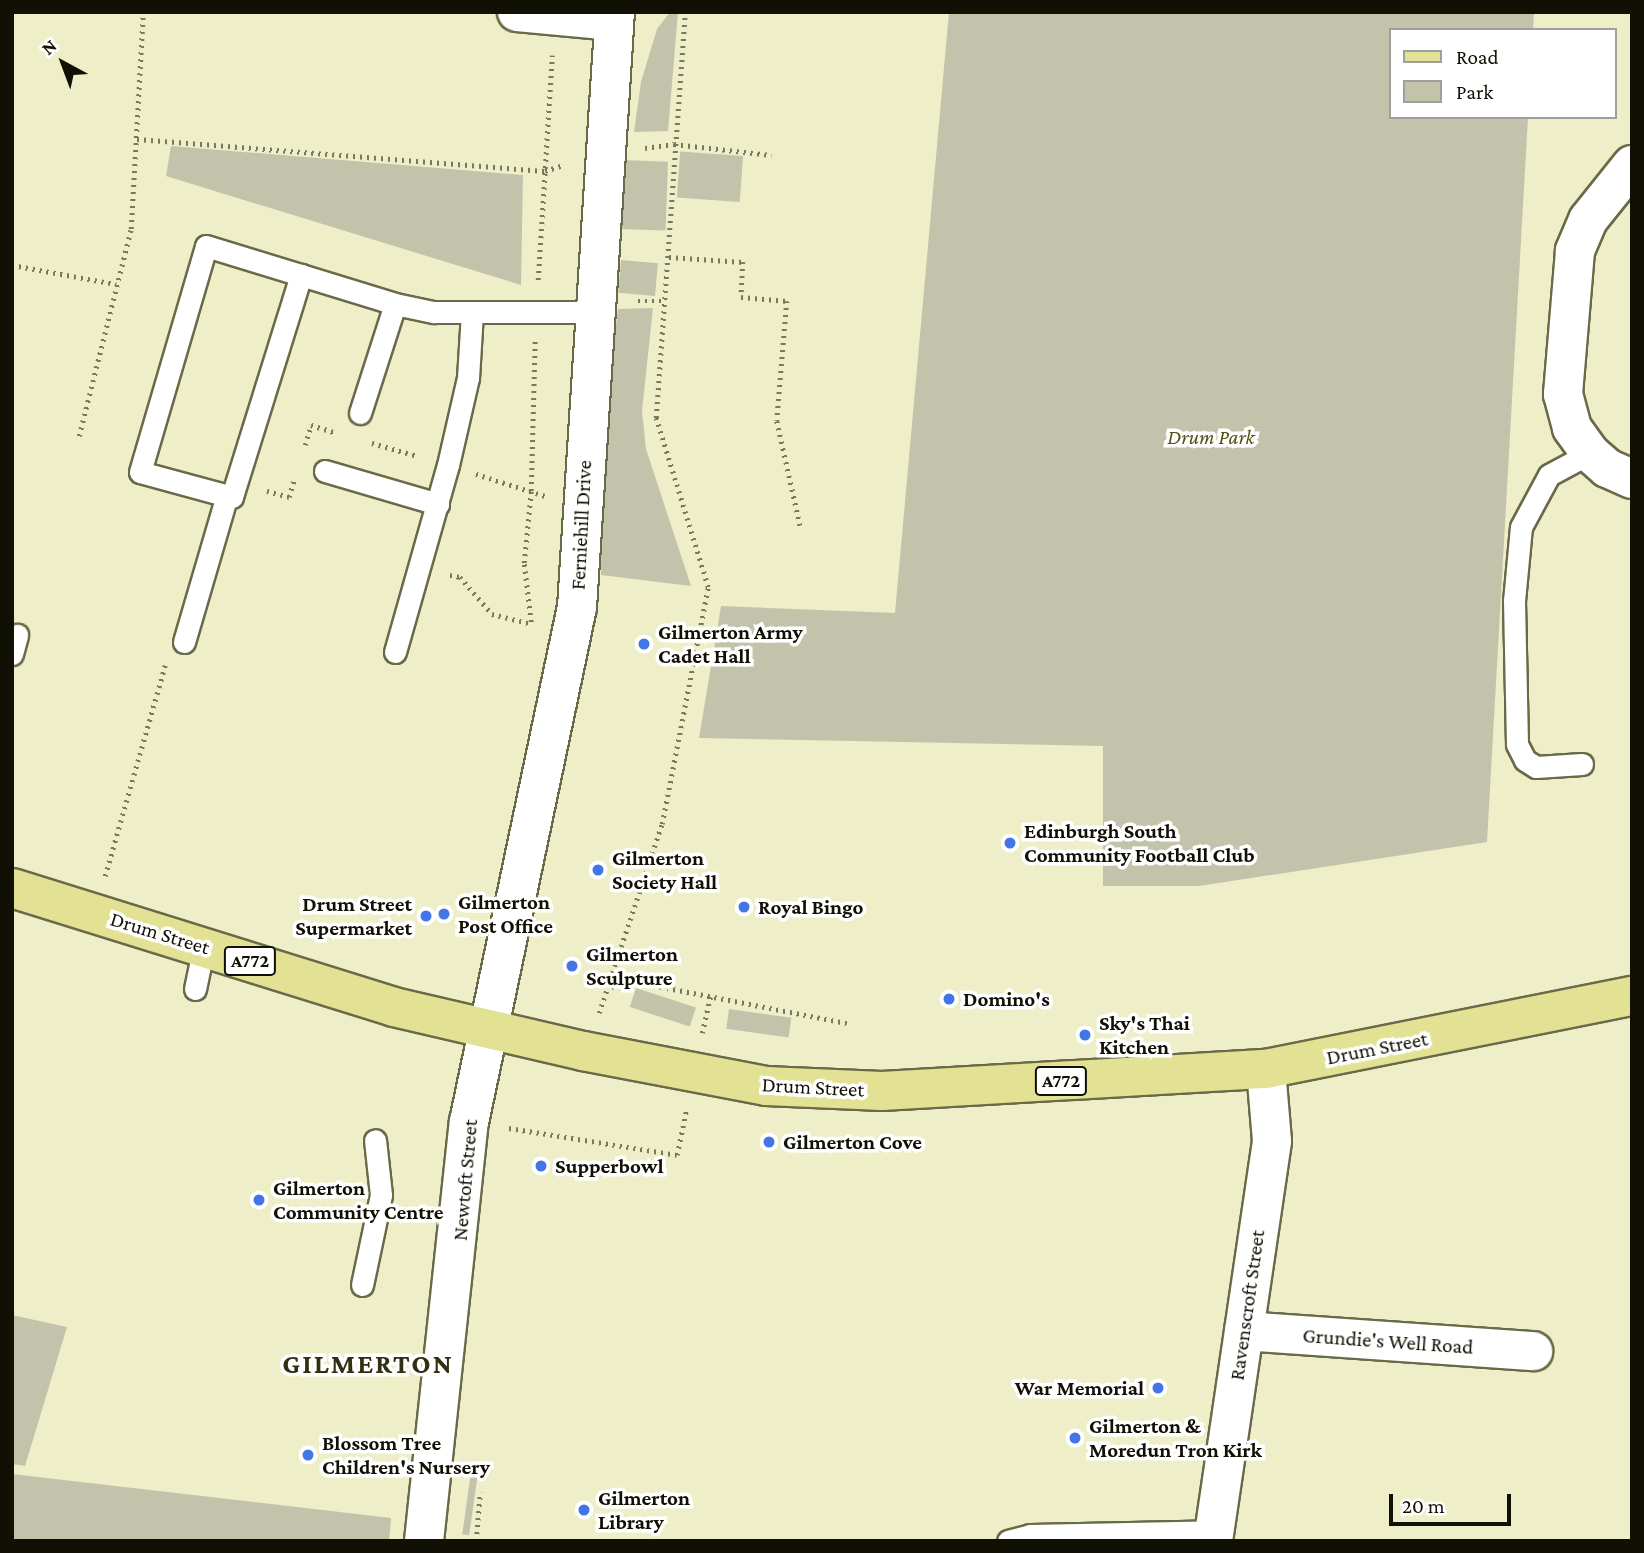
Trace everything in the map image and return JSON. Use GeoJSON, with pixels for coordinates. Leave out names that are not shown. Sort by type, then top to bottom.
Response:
{"type":"FeatureCollection","features":[{"type":"Feature","properties":{"kind":"main road"},"geometry":{"type":"LineString","coordinates":[[517,12],[614,17]]}},
{"type":"Feature","properties":{"kind":"main road","name":"Ferniehill Drive"},"geometry":{"type":"LineString","coordinates":[[488,1029],[577,607],[592,312],[614,17]]}},
{"type":"Feature","properties":{"kind":"main road"},"geometry":{"type":"LineString","coordinates":[[1632,165],[1588,220],[1575,251],[1563,394],[1572,428],[1590,453],[1607,468],[1632,479]]}},
{"type":"Feature","properties":{"kind":"main road","name":"Drum Street"},"geometry":{"type":"LineString","coordinates":[[12,888],[394,1007],[583,1051],[766,1086],[850,1091],[1266,1069],[1632,996]]}},
{"type":"Feature","properties":{"kind":"main road","name":"Newtoft Street"},"geometry":{"type":"LineString","coordinates":[[424,1541],[469,1122],[488,1029]]}},
{"type":"Feature","properties":{"kind":"main road","name":"Ravenscroft Street"},"geometry":{"type":"LineString","coordinates":[[1214,1536],[1272,1140],[1266,1069]]}},
{"type":"Feature","properties":{"kind":"main road","name":"Grundie's Well Road"},"geometry":{"type":"LineString","coordinates":[[1244,1331],[1533,1351]]}},
{"type":"Feature","properties":{"kind":"lane"},"geometry":{"type":"LineString","coordinates":[[301,275],[232,497],[140,472],[206,246],[301,275],[395,304],[472,313],[592,312]]}},
{"type":"Feature","properties":{"kind":"lane"},"geometry":{"type":"LineString","coordinates":[[360,413],[395,304]]}},
{"type":"Feature","properties":{"kind":"lane"},"geometry":{"type":"LineString","coordinates":[[395,652],[438,504],[468,378],[472,313]]}},
{"type":"Feature","properties":{"kind":"lane"},"geometry":{"type":"LineString","coordinates":[[1582,764],[1536,767],[1525,760],[1517,744],[1514,601],[1521,527],[1549,475],[1590,453]]}},
{"type":"Feature","properties":{"kind":"lane"},"geometry":{"type":"LineString","coordinates":[[325,471],[438,504]]}},
{"type":"Feature","properties":{"kind":"lane"},"geometry":{"type":"LineString","coordinates":[[184,642],[227,495]]}},
{"type":"Feature","properties":{"kind":"lane"},"geometry":{"type":"LineString","coordinates":[[195,989],[204,946]]}},
{"type":"Feature","properties":{"kind":"lane"},"geometry":{"type":"LineString","coordinates":[[362,1285],[381,1195],[375,1140]]}},
{"type":"Feature","properties":{"kind":"lane"},"geometry":{"type":"LineString","coordinates":[[1008,1541],[1030,1535],[1214,1536]]}},
{"type":"Feature","properties":{"kind":"path"},"geometry":{"type":"LineString","coordinates":[[79,436],[131,229],[143,12]]}},
{"type":"Feature","properties":{"kind":"path"},"geometry":{"type":"LineString","coordinates":[[583,1051],[611,987],[662,824],[708,587],[656,418],[685,12]]}},
{"type":"Feature","properties":{"kind":"path"},"geometry":{"type":"LineString","coordinates":[[137,139],[545,171],[605,153],[674,144],[771,155]]}},
{"type":"Feature","properties":{"kind":"path"},"geometry":{"type":"LineString","coordinates":[[668,257],[743,262],[741,297],[787,301],[777,421],[800,525]]}},
{"type":"Feature","properties":{"kind":"path"},"geometry":{"type":"LineString","coordinates":[[12,265],[116,284]]}},
{"type":"Feature","properties":{"kind":"path"},"geometry":{"type":"LineString","coordinates":[[418,572],[460,577],[492,614],[570,635]]}},
{"type":"Feature","properties":{"kind":"path"},"geometry":{"type":"LineString","coordinates":[[94,914],[173,638],[184,642]]}},
{"type":"Feature","properties":{"kind":"path"},"geometry":{"type":"LineString","coordinates":[[611,987],[632,981],[847,1023]]}},
{"type":"Feature","properties":{"kind":"path"},"geometry":{"type":"LineString","coordinates":[[469,1122],[677,1154],[694,1074]]}},
{"type":"Feature","properties":{"kind":"path"},"geometry":{"type":"LineString","coordinates":[[476,1541],[480,1492]]}},
{"type":"Feature","properties":{"kind":"green space"},"geometry":{"type":"Polygon","coordinates":[[[670,12],[678,12],[668,131],[634,132],[641,82],[657,29],[670,12]]]}},
{"type":"Feature","properties":{"kind":"green space","name":"Drum Park"},"geometry":{"type":"Polygon","coordinates":[[[949,12],[1534,12],[1533,28],[1388,28],[1388,119],[1528,119],[1487,842],[1199,886],[1103,886],[1103,746],[699,738],[721,606],[895,613],[949,12]]]}},
{"type":"Feature","properties":{"kind":"green space"},"geometry":{"type":"Polygon","coordinates":[[[171,146],[523,175],[521,285],[166,176],[171,146]]]}},
{"type":"Feature","properties":{"kind":"green space"},"geometry":{"type":"Polygon","coordinates":[[[680,152],[743,156],[740,202],[677,197],[680,152]]]}},
{"type":"Feature","properties":{"kind":"green space"},"geometry":{"type":"Polygon","coordinates":[[[621,160],[668,162],[666,231],[619,229],[621,160]]]}},
{"type":"Feature","properties":{"kind":"green space"},"geometry":{"type":"Polygon","coordinates":[[[621,260],[658,263],[655,296],[618,293],[621,260]]]}},
{"type":"Feature","properties":{"kind":"green space"},"geometry":{"type":"Polygon","coordinates":[[[653,308],[642,411],[646,449],[691,586],[601,575],[602,438],[618,309],[653,308]]]}},
{"type":"Feature","properties":{"kind":"green space"},"geometry":{"type":"Polygon","coordinates":[[[636,988],[696,1007],[690,1026],[630,1007],[636,988]]]}},
{"type":"Feature","properties":{"kind":"green space"},"geometry":{"type":"Polygon","coordinates":[[[729,1009],[791,1018],[789,1038],[726,1029],[729,1009]]]}},
{"type":"Feature","properties":{"kind":"green space"},"geometry":{"type":"Polygon","coordinates":[[[12,1315],[67,1327],[25,1466],[12,1464],[12,1315]]]}},
{"type":"Feature","properties":{"kind":"green space"},"geometry":{"type":"Polygon","coordinates":[[[471,1472],[478,1473],[469,1535],[462,1534],[471,1472]]]}},
{"type":"Feature","properties":{"kind":"green space"},"geometry":{"type":"Polygon","coordinates":[[[12,1474],[391,1518],[389,1541],[12,1541],[12,1474]]]}},
{"type":"Feature","properties":{"kind":"place","name":"Gilmerton Army Cadet Hall"},"geometry":{"type":"Point","coordinates":[644,644]}},
{"type":"Feature","properties":{"kind":"place","name":"Edinburgh South Community Football Club"},"geometry":{"type":"Point","coordinates":[1010,843]}},
{"type":"Feature","properties":{"kind":"place","name":"Gilmerton Society Hall"},"geometry":{"type":"Point","coordinates":[598,870]}},
{"type":"Feature","properties":{"kind":"place","name":"Royal Bingo"},"geometry":{"type":"Point","coordinates":[744,907]}},
{"type":"Feature","properties":{"kind":"place","name":"Gilmerton Post Office"},"geometry":{"type":"Point","coordinates":[444,914]}},
{"type":"Feature","properties":{"kind":"place","name":"Drum Street Supermarket"},"geometry":{"type":"Point","coordinates":[426,916]}},
{"type":"Feature","properties":{"kind":"place","name":"Gilmerton Sculpture"},"geometry":{"type":"Point","coordinates":[572,966]}},
{"type":"Feature","properties":{"kind":"place","name":"Domino's"},"geometry":{"type":"Point","coordinates":[949,999]}},
{"type":"Feature","properties":{"kind":"place","name":"Sky's Thai Kitchen"},"geometry":{"type":"Point","coordinates":[1085,1035]}},
{"type":"Feature","properties":{"kind":"place","name":"Gilmerton Cove"},"geometry":{"type":"Point","coordinates":[769,1142]}},
{"type":"Feature","properties":{"kind":"place","name":"Supperbowl"},"geometry":{"type":"Point","coordinates":[541,1166]}},
{"type":"Feature","properties":{"kind":"place","name":"Gilmerton Community Centre"},"geometry":{"type":"Point","coordinates":[259,1200]}},
{"type":"Feature","properties":{"kind":"place","name":"War Memorial"},"geometry":{"type":"Point","coordinates":[1158,1388]}},
{"type":"Feature","properties":{"kind":"place","name":"Gilmerton & Moredun Tron Kirk"},"geometry":{"type":"Point","coordinates":[1075,1438]}},
{"type":"Feature","properties":{"kind":"place","name":"Blossom Tree Children's Nursery"},"geometry":{"type":"Point","coordinates":[308,1455]}},
{"type":"Feature","properties":{"kind":"place","name":"Gilmerton Library"},"geometry":{"type":"Point","coordinates":[584,1510]}},
{"type":"Feature","properties":{"kind":"district","name":"GILMERTON"},"geometry":{"type":"Point","coordinates":[368,1364]}}]}
